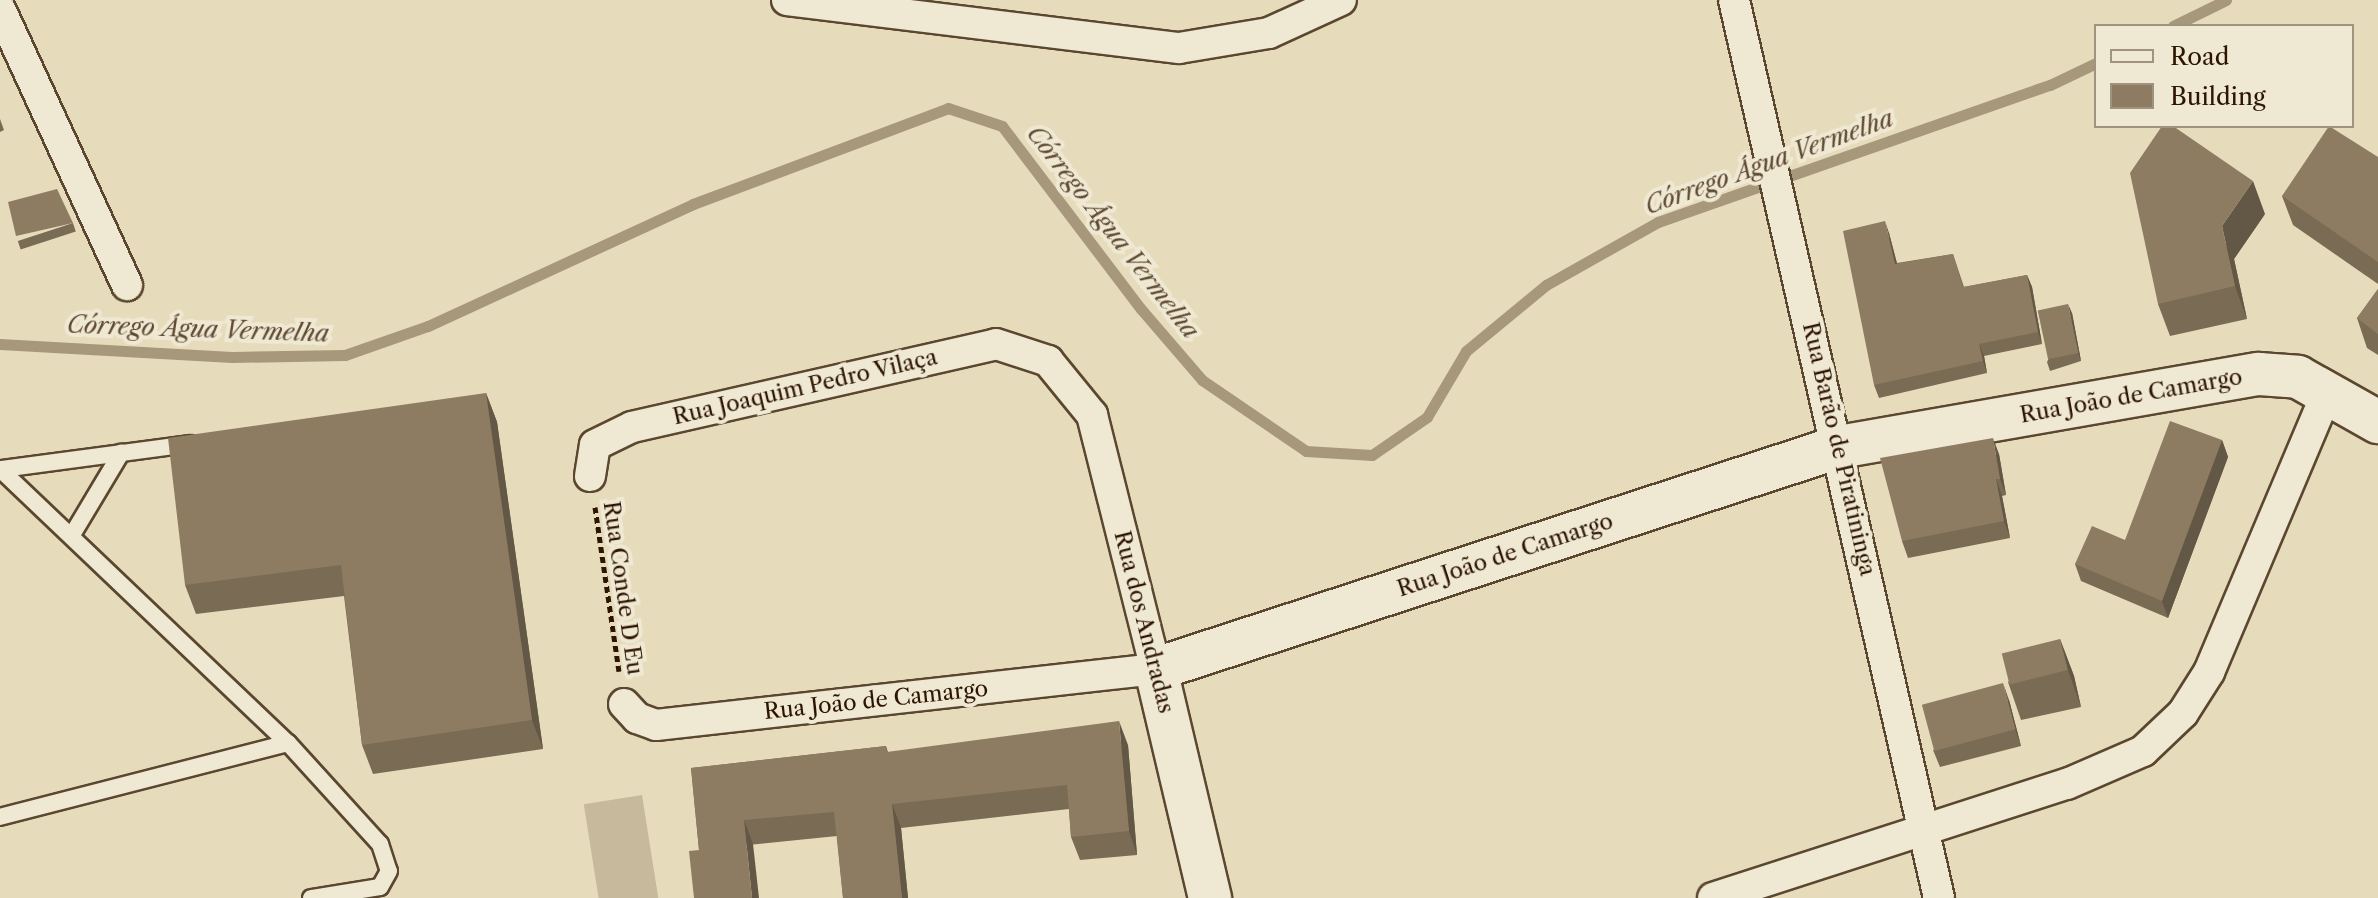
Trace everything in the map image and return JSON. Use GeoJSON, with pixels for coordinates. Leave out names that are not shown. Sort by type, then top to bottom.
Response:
{"type":"FeatureCollection","features":[{"type":"Feature","properties":{"kind":"street"},"geometry":{"type":"LineString","coordinates":[[787,0],[1179,48],[1269,33],[1341,0]]}},
{"type":"Feature","properties":{"kind":"street"},"geometry":{"type":"LineString","coordinates":[[882,0],[909,17]]}},
{"type":"Feature","properties":{"kind":"street","name":"Rua Barão de Piratininga"},"geometry":{"type":"LineString","coordinates":[[1734,0],[1769,140],[1939,898]]}},
{"type":"Feature","properties":{"kind":"street"},"geometry":{"type":"LineString","coordinates":[[0,9],[127,285]]}},
{"type":"Feature","properties":{"kind":"street","name":"Rua Joaquim Pedro Vilaça"},"geometry":{"type":"LineString","coordinates":[[590,476],[595,445],[632,427],[996,344],[1048,361]]}},
{"type":"Feature","properties":{"kind":"street","name":"Rua dos Andradas"},"geometry":{"type":"LineString","coordinates":[[1048,361],[1092,415],[1210,898]]}},
{"type":"Feature","properties":{"kind":"street","name":"Rua João de Camargo"},"geometry":{"type":"LineString","coordinates":[[624,704],[637,718],[656,725],[1156,669],[1839,447],[2259,374],[2298,377],[2328,390],[2378,422]]}},
{"type":"Feature","properties":{"kind":"street"},"geometry":{"type":"LineString","coordinates":[[1713,898],[2107,768],[2143,751],[2183,713],[2209,672],[2328,390]]}},
{"type":"Feature","properties":{"kind":"lane"},"geometry":{"type":"LineString","coordinates":[[1,469],[213,441]]}},
{"type":"Feature","properties":{"kind":"lane"},"geometry":{"type":"LineString","coordinates":[[72,535],[121,453]]}},
{"type":"Feature","properties":{"kind":"lane"},"geometry":{"type":"LineString","coordinates":[[1,469],[288,743],[380,844],[389,871],[380,887],[311,898]]}},
{"type":"Feature","properties":{"kind":"lane"},"geometry":{"type":"LineString","coordinates":[[0,817],[288,743]]}},
{"type":"Feature","properties":{"kind":"path","name":"Rua Conde D Eu"},"geometry":{"type":"LineString","coordinates":[[590,476],[624,704]]}},
{"type":"Feature","properties":{"kind":"shaded area"},"geometry":{"type":"Polygon","coordinates":[[[642,795],[658,898],[599,898],[584,804],[642,795]]]}},
{"type":"Feature","properties":{"kind":"building"},"geometry":{"type":"Polygon","coordinates":[[[2161,128],[2176,128],[2253,181],[2222,226],[2235,286],[2158,304],[2130,173],[2161,128]]]}},
{"type":"Feature","properties":{"kind":"building"},"geometry":{"type":"Polygon","coordinates":[[[2328,128],[2378,157],[2378,262],[2282,196],[2328,128]]]}},
{"type":"Feature","properties":{"kind":"building"},"geometry":{"type":"Polygon","coordinates":[[[57,189],[73,223],[16,236],[8,202],[57,189]]]}},
{"type":"Feature","properties":{"kind":"building"},"geometry":{"type":"Polygon","coordinates":[[[1885,221],[1895,264],[1953,254],[1963,287],[2027,275],[2038,332],[1979,344],[1983,361],[1874,385],[1843,231],[1885,221]]]}},
{"type":"Feature","properties":{"kind":"building"},"geometry":{"type":"Polygon","coordinates":[[[2378,289],[2378,334],[2357,318],[2378,289]]]}},
{"type":"Feature","properties":{"kind":"building"},"geometry":{"type":"Polygon","coordinates":[[[2068,304],[2078,353],[2048,359],[2038,310],[2068,304]]]}},
{"type":"Feature","properties":{"kind":"building"},"geometry":{"type":"Polygon","coordinates":[[[486,393],[532,720],[362,745],[341,565],[185,585],[168,438],[486,393]]]}},
{"type":"Feature","properties":{"kind":"building"},"geometry":{"type":"Polygon","coordinates":[[[2170,421],[2222,440],[2162,601],[2075,564],[2092,526],[2125,540],[2170,421]]]}},
{"type":"Feature","properties":{"kind":"building"},"geometry":{"type":"Polygon","coordinates":[[[1993,438],[2000,479],[1996,479],[2004,521],[1902,541],[1880,458],[1993,438]]]}},
{"type":"Feature","properties":{"kind":"building"},"geometry":{"type":"Polygon","coordinates":[[[2060,639],[2068,670],[2010,685],[2002,654],[2060,639]]]}},
{"type":"Feature","properties":{"kind":"building"},"geometry":{"type":"Polygon","coordinates":[[[2003,683],[2015,729],[1934,751],[1922,705],[2003,683]]]}},
{"type":"Feature","properties":{"kind":"building"},"geometry":{"type":"Polygon","coordinates":[[[1119,721],[1129,831],[1071,837],[1067,785],[892,804],[902,898],[843,898],[834,812],[744,820],[752,898],[694,898],[689,851],[699,850],[691,768],[886,746],[887,752],[1119,721]]]}},
{"type":"Feature","properties":{"kind":"waterway","name":"Córrego Água Vermelha"},"geometry":{"type":"LineString","coordinates":[[2177,24],[2226,0]]}},
{"type":"Feature","properties":{"kind":"waterway","name":"Córrego Água Vermelha"},"geometry":{"type":"LineString","coordinates":[[0,344],[232,357],[345,355],[428,326],[693,204],[948,108],[1002,126],[1141,309],[1202,380],[1306,451],[1372,455],[1427,417],[1466,351],[1546,285],[1658,222],[2050,85],[2094,64]]}}]}
